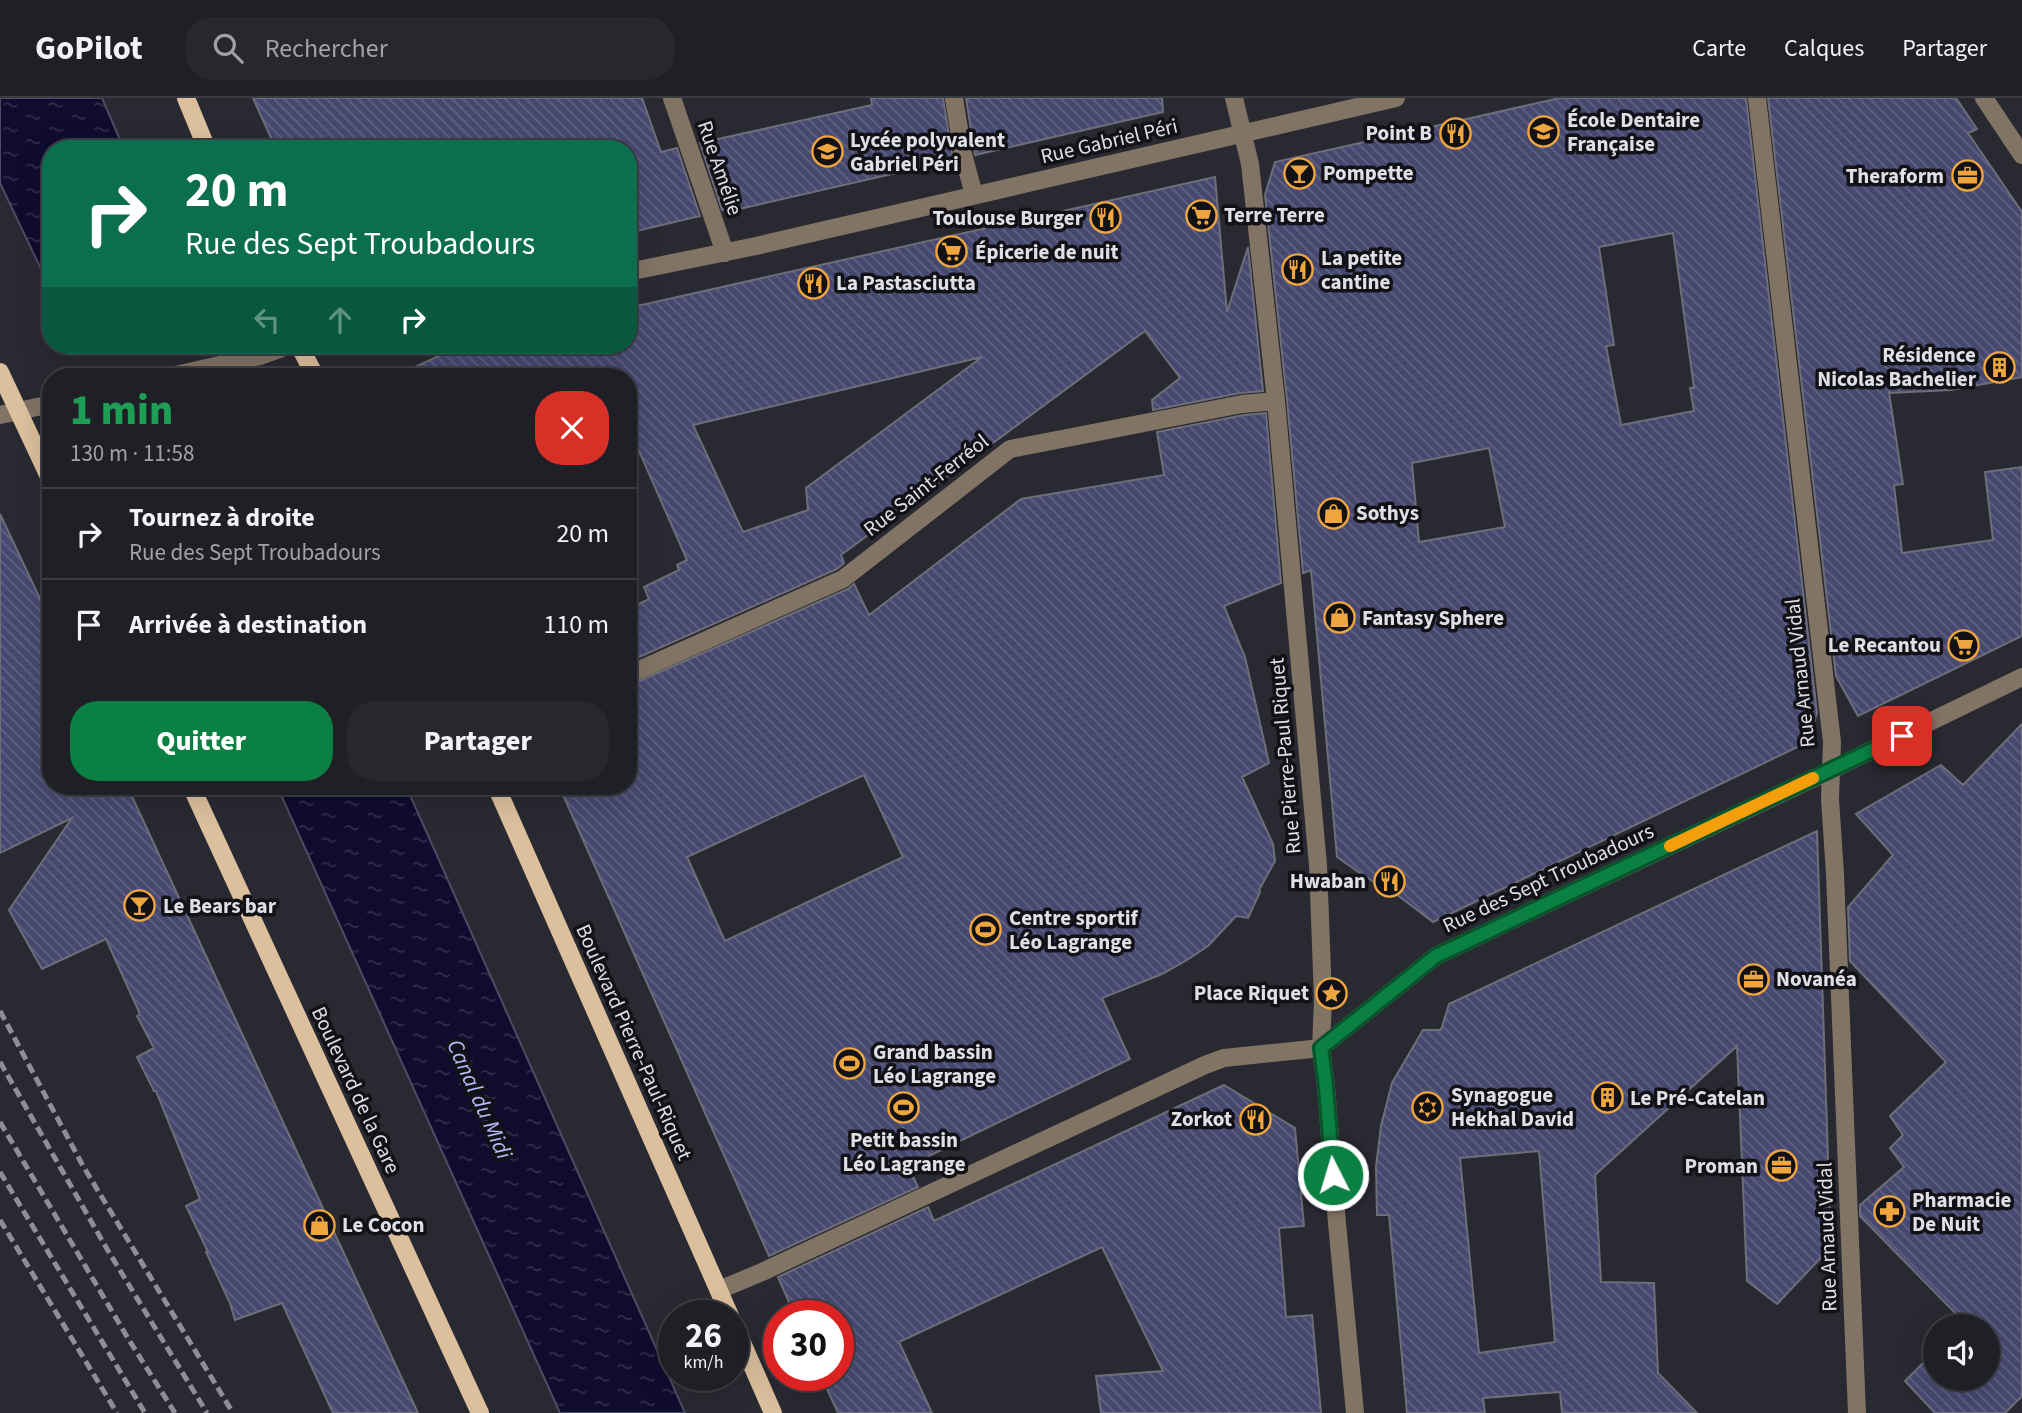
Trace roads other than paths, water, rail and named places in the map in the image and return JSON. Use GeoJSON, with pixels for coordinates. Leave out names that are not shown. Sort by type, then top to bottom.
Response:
{"type":"FeatureCollection","features":[{"type":"Feature","properties":{"kind":"main road"},"geometry":{"type":"LineString","coordinates":[[186,98],[203,140]]}},
{"type":"Feature","properties":{"kind":"main road"},"geometry":{"type":"LineString","coordinates":[[0,372],[42,462]]}},
{"type":"Feature","properties":{"kind":"main road","name":"Boulevard de la Gare"},"geometry":{"type":"LineString","coordinates":[[195,795],[480,1413]]}},
{"type":"Feature","properties":{"kind":"main road","name":"Boulevard Pierre-Paul-Riquet"},"geometry":{"type":"LineString","coordinates":[[500,795],[723,1300]]}},
{"type":"Feature","properties":{"kind":"main road"},"geometry":{"type":"LineString","coordinates":[[749,1358],[773,1413]]}},
{"type":"Feature","properties":{"kind":"street","name":"Rue Amélie"},"geometry":{"type":"LineString","coordinates":[[672,98],[725,253]]}},
{"type":"Feature","properties":{"kind":"street"},"geometry":{"type":"LineString","coordinates":[[954,98],[963,154],[974,195]]}},
{"type":"Feature","properties":{"kind":"street","name":"Rue Pierre-Paul Riquet"},"geometry":{"type":"LineString","coordinates":[[1234,98],[1250,164],[1276,401],[1318,865],[1323,999],[1321,1048],[1355,1413]]}},
{"type":"Feature","properties":{"kind":"street","name":"Rue Gabriel Péri"},"geometry":{"type":"LineString","coordinates":[[637,270],[725,253],[1242,133],[1343,104],[1396,98]]}},
{"type":"Feature","properties":{"kind":"street","name":"Rue Arnaud Vidal"},"geometry":{"type":"LineString","coordinates":[[1757,98],[1832,741],[1830,799],[1857,1413]]}},
{"type":"Feature","properties":{"kind":"street"},"geometry":{"type":"LineString","coordinates":[[1983,98],[2022,155]]}},
{"type":"Feature","properties":{"kind":"street"},"geometry":{"type":"LineString","coordinates":[[205,368],[262,354]]}},
{"type":"Feature","properties":{"kind":"street","name":"Rue Saint-Ferréol"},"geometry":{"type":"LineString","coordinates":[[637,670],[843,579],[1010,449],[1242,404],[1276,401]]}},
{"type":"Feature","properties":{"kind":"street"},"geometry":{"type":"LineString","coordinates":[[0,415],[42,406]]}},
{"type":"Feature","properties":{"kind":"street","name":"Rue des Sept Troubadours"},"geometry":{"type":"LineString","coordinates":[[1321,1048],[1436,956],[2022,677]]}},
{"type":"Feature","properties":{"kind":"street"},"geometry":{"type":"LineString","coordinates":[[719,1290],[1205,1065],[1224,1058],[1321,1048]]}},
{"type":"Feature","properties":{"kind":"water"},"geometry":{"type":"Polygon","coordinates":[[[0,98],[102,98],[120,140],[42,140],[42,271],[0,183],[0,98]]]}},
{"type":"Feature","properties":{"kind":"water","name":"Canal du Midi"},"geometry":{"type":"Polygon","coordinates":[[[281,795],[410,795],[658,1352],[658,1391],[675,1391],[685,1413],[560,1413],[281,795]]]}},
{"type":"Feature","properties":{"kind":"railway"},"geometry":{"type":"LineString","coordinates":[[0,1011],[83,1166],[233,1413]]}},
{"type":"Feature","properties":{"kind":"railway"},"geometry":{"type":"LineString","coordinates":[[0,1062],[107,1249],[207,1413]]}},
{"type":"Feature","properties":{"kind":"railway"},"geometry":{"type":"LineString","coordinates":[[0,1122],[175,1413]]}},
{"type":"Feature","properties":{"kind":"railway"},"geometry":{"type":"LineString","coordinates":[[0,1172],[145,1413]]}},
{"type":"Feature","properties":{"kind":"railway"},"geometry":{"type":"LineString","coordinates":[[0,1220],[117,1413]]}},
{"type":"Feature","properties":{"kind":"place","name":"École Dentaire Française"},"geometry":{"type":"Point","coordinates":[1544,132]}},
{"type":"Feature","properties":{"kind":"place","name":"Point B"},"geometry":{"type":"Point","coordinates":[1455,133]}},
{"type":"Feature","properties":{"kind":"place","name":"Lycée polyvalent Gabriel Péri"},"geometry":{"type":"Point","coordinates":[827,152]}},
{"type":"Feature","properties":{"kind":"place","name":"Pompette"},"geometry":{"type":"Point","coordinates":[1300,173]}},
{"type":"Feature","properties":{"kind":"place","name":"Theraform"},"geometry":{"type":"Point","coordinates":[1967,176]}},
{"type":"Feature","properties":{"kind":"place","name":"Terre Terre"},"geometry":{"type":"Point","coordinates":[1201,215]}},
{"type":"Feature","properties":{"kind":"place","name":"Toulouse Burger"},"geometry":{"type":"Point","coordinates":[1106,218]}},
{"type":"Feature","properties":{"kind":"place","name":"Épicerie de nuit"},"geometry":{"type":"Point","coordinates":[952,252]}},
{"type":"Feature","properties":{"kind":"place","name":"La petite cantine"},"geometry":{"type":"Point","coordinates":[1298,270]}},
{"type":"Feature","properties":{"kind":"place","name":"La Pastasciutta"},"geometry":{"type":"Point","coordinates":[813,283]}},
{"type":"Feature","properties":{"kind":"place","name":"Résidence Nicolas Bachelier"},"geometry":{"type":"Point","coordinates":[1999,367]}},
{"type":"Feature","properties":{"kind":"place","name":"Sothys"},"geometry":{"type":"Point","coordinates":[1333,513]}},
{"type":"Feature","properties":{"kind":"place","name":"Fantasy Sphere"},"geometry":{"type":"Point","coordinates":[1339,618]}},
{"type":"Feature","properties":{"kind":"place","name":"Le Recantou"},"geometry":{"type":"Point","coordinates":[1964,645]}},
{"type":"Feature","properties":{"kind":"place","name":"Hwaban"},"geometry":{"type":"Point","coordinates":[1389,881]}},
{"type":"Feature","properties":{"kind":"place","name":"Le Bears bar"},"geometry":{"type":"Point","coordinates":[140,906]}},
{"type":"Feature","properties":{"kind":"place","name":"Centre sportif Léo Lagrange"},"geometry":{"type":"Point","coordinates":[986,930]}},
{"type":"Feature","properties":{"kind":"place","name":"Novanéa"},"geometry":{"type":"Point","coordinates":[1753,979]}},
{"type":"Feature","properties":{"kind":"place","name":"Place Riquet"},"geometry":{"type":"Point","coordinates":[1332,993]}},
{"type":"Feature","properties":{"kind":"place","name":"Grand bassin Léo Lagrange"},"geometry":{"type":"Point","coordinates":[850,1064]}},
{"type":"Feature","properties":{"kind":"place","name":"Le Pré-Catelan"},"geometry":{"type":"Point","coordinates":[1607,1098]}},
{"type":"Feature","properties":{"kind":"place","name":"Synagogue Hekhal David"},"geometry":{"type":"Point","coordinates":[1428,1107]}},
{"type":"Feature","properties":{"kind":"place","name":"Petit bassin Léo Lagrange"},"geometry":{"type":"Point","coordinates":[904,1108]}},
{"type":"Feature","properties":{"kind":"place","name":"Zorkot"},"geometry":{"type":"Point","coordinates":[1255,1119]}},
{"type":"Feature","properties":{"kind":"place","name":"Proman"},"geometry":{"type":"Point","coordinates":[1781,1166]}},
{"type":"Feature","properties":{"kind":"place","name":"Pharmacie De Nuit"},"geometry":{"type":"Point","coordinates":[1889,1212]}},
{"type":"Feature","properties":{"kind":"place","name":"Le Cocon"},"geometry":{"type":"Point","coordinates":[319,1225]}}]}
